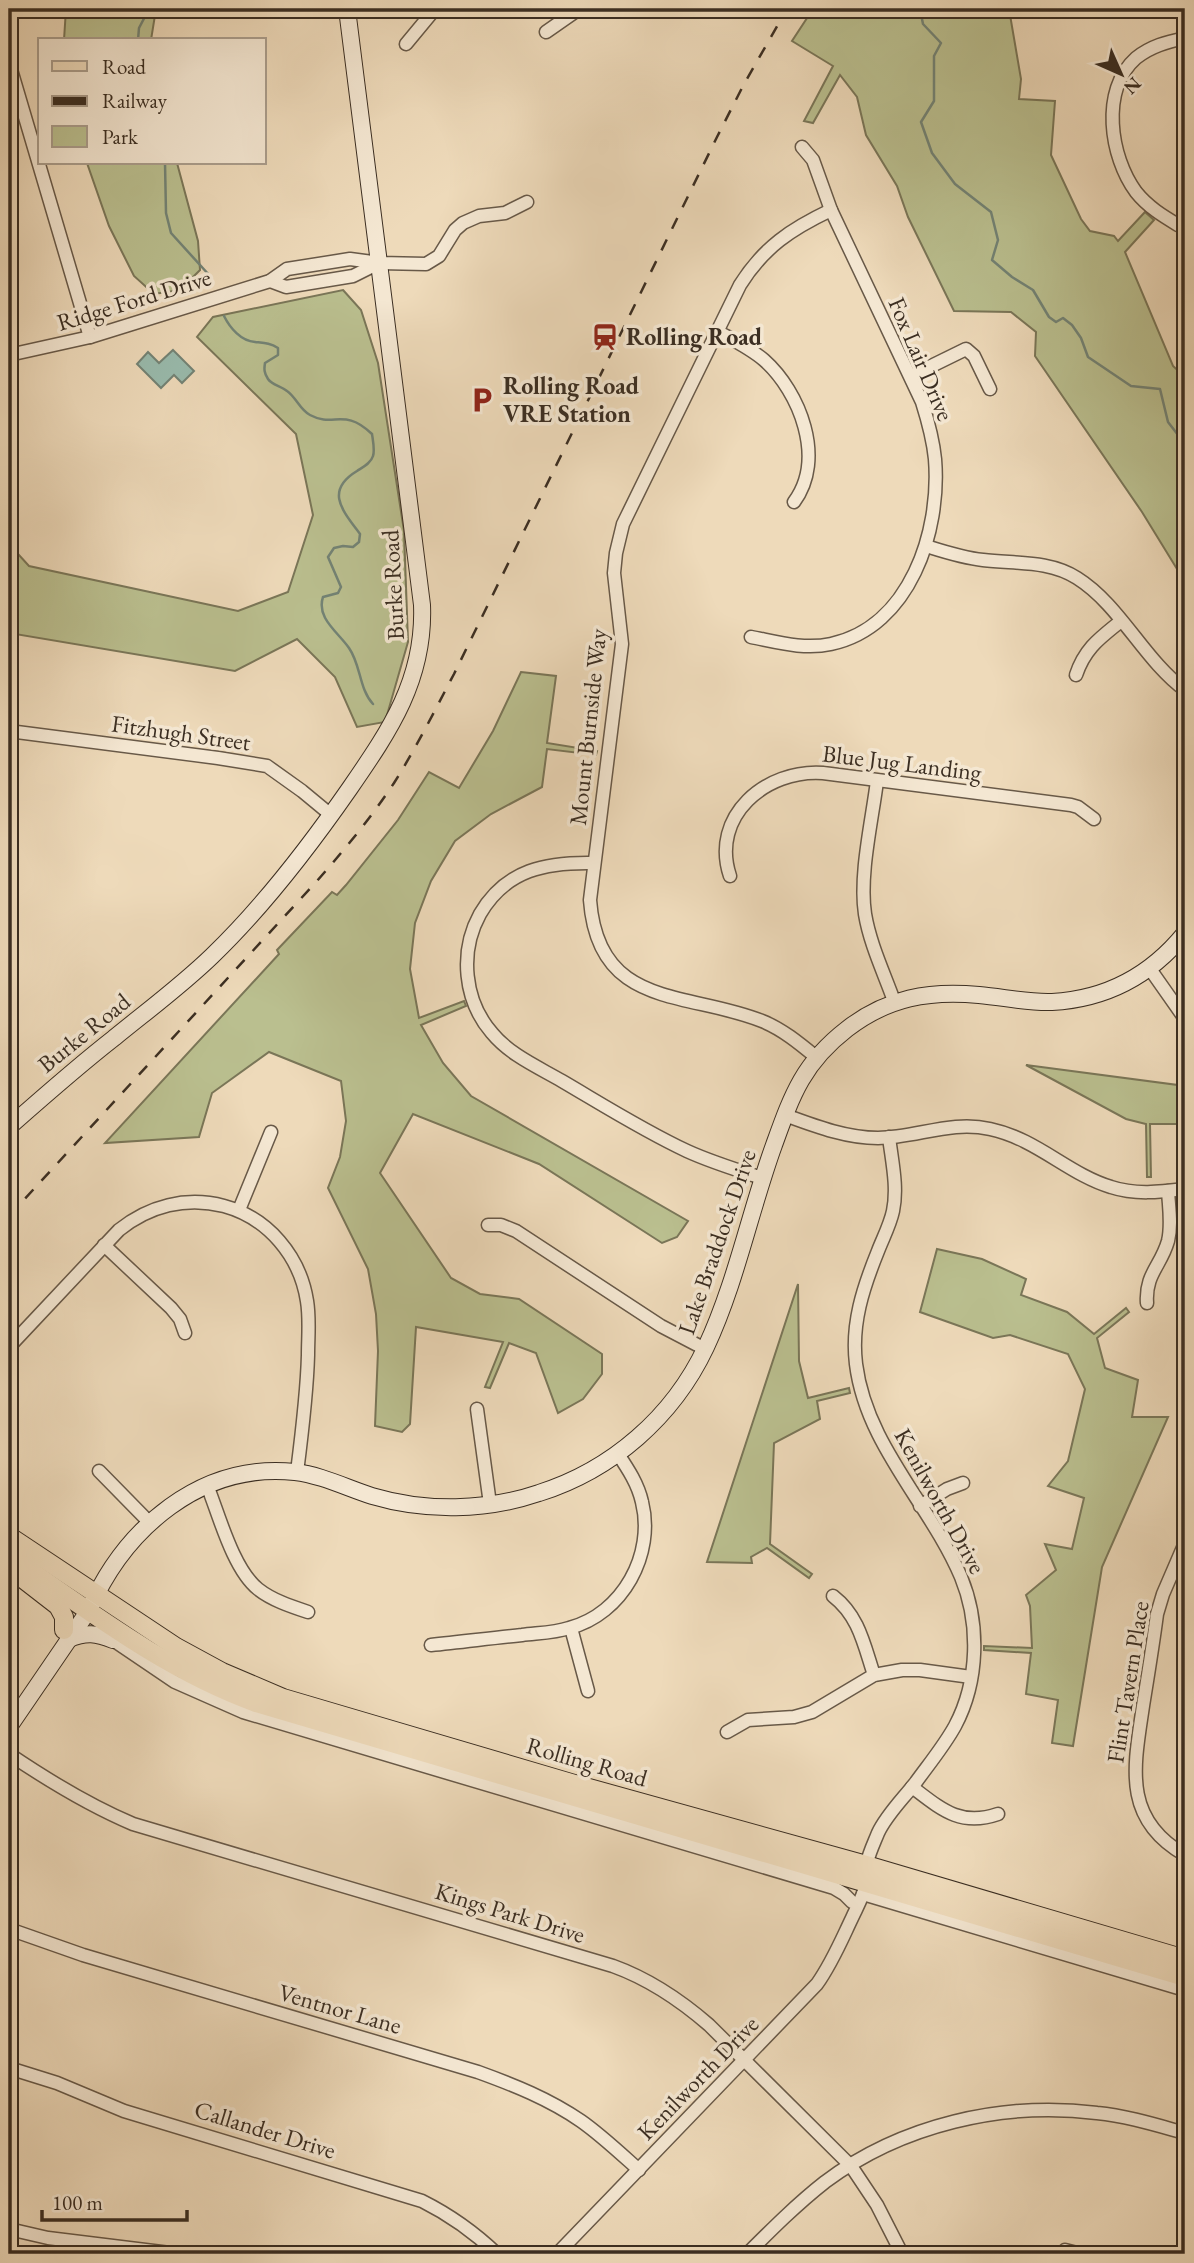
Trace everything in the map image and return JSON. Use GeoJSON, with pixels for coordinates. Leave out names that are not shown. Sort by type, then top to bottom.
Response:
{"type":"FeatureCollection","features":[{"type":"Feature","properties":{"kind":"main road","name":"Rolling Road"},"geometry":{"type":"LineString","coordinates":[[9,1536],[89,1603],[174,1666],[256,1703],[861,1885],[1185,1977]]}},
{"type":"Feature","properties":{"kind":"main road","name":"Rolling Road"},"geometry":{"type":"LineString","coordinates":[[9,1556],[89,1603]]}},
{"type":"Feature","properties":{"kind":"main road"},"geometry":{"type":"LineString","coordinates":[[9,1568],[58,1606],[64,1616],[67,1635]]}},
{"type":"Feature","properties":{"kind":"main road","name":"Rolling Road"},"geometry":{"type":"LineString","coordinates":[[861,1885],[1185,1959]]}},
{"type":"Feature","properties":{"kind":"main road"},"geometry":{"type":"LineString","coordinates":[[1123,1959],[1158,1981]]}},
{"type":"Feature","properties":{"kind":"street","name":"Burke Road"},"geometry":{"type":"LineString","coordinates":[[9,1127],[211,957],[274,888],[331,815],[390,727],[411,683],[421,642],[422,605],[347,9]]}},
{"type":"Feature","properties":{"kind":"street"},"geometry":{"type":"LineString","coordinates":[[406,44],[435,9]]}},
{"type":"Feature","properties":{"kind":"street"},"geometry":{"type":"LineString","coordinates":[[546,33],[579,9]]}},
{"type":"Feature","properties":{"kind":"street"},"geometry":{"type":"LineString","coordinates":[[1178,225],[1144,201],[1125,175],[1115,146],[1114,114],[1119,84],[1133,62],[1148,50],[1185,38]]}},
{"type":"Feature","properties":{"kind":"street"},"geometry":{"type":"LineString","coordinates":[[9,63],[38,161]]}},
{"type":"Feature","properties":{"kind":"street","name":"Fox Lair Drive"},"geometry":{"type":"LineString","coordinates":[[751,637],[787,644],[828,645],[859,635],[878,622],[894,605],[910,581],[926,546],[934,504],[935,461],[929,422],[911,376],[831,210],[813,160],[802,147]]}},
{"type":"Feature","properties":{"kind":"street"},"geometry":{"type":"LineString","coordinates":[[39,164],[90,337]]}},
{"type":"Feature","properties":{"kind":"street","name":"Ridge Ford Drive"},"geometry":{"type":"LineString","coordinates":[[9,355],[90,337],[270,281],[287,269],[350,259],[418,264],[432,261],[445,250],[455,230],[463,223],[479,216],[512,210],[527,202]]}},
{"type":"Feature","properties":{"kind":"street","name":"Mount Burnside Way"},"geometry":{"type":"LineString","coordinates":[[816,1056],[787,1034],[763,1021],[744,1014],[660,995],[634,982],[607,954],[594,926],[590,900],[622,644],[614,573],[620,535],[628,513],[740,285],[759,258],[787,233],[831,210]]}},
{"type":"Feature","properties":{"kind":"street"},"geometry":{"type":"LineString","coordinates":[[717,331],[765,361],[795,400],[804,424],[807,453],[805,481],[794,502]]}},
{"type":"Feature","properties":{"kind":"street"},"geometry":{"type":"LineString","coordinates":[[911,376],[966,349],[974,356],[990,389]]}},
{"type":"Feature","properties":{"kind":"street"},"geometry":{"type":"LineString","coordinates":[[926,546],[960,557],[1058,568],[1089,586],[1171,678],[1185,690]]}},
{"type":"Feature","properties":{"kind":"street"},"geometry":{"type":"LineString","coordinates":[[1076,675],[1084,653],[1121,621]]}},
{"type":"Feature","properties":{"kind":"street","name":"Fitzhugh Street"},"geometry":{"type":"LineString","coordinates":[[9,732],[267,766],[302,790],[331,815]]}},
{"type":"Feature","properties":{"kind":"street","name":"Blue Jug Landing"},"geometry":{"type":"LineString","coordinates":[[730,876],[725,850],[728,833],[739,811],[757,791],[774,781],[799,773],[823,773],[1071,805],[1094,819]]}},
{"type":"Feature","properties":{"kind":"street"},"geometry":{"type":"LineString","coordinates":[[877,781],[864,882],[864,902],[869,931],[894,1001]]}},
{"type":"Feature","properties":{"kind":"street"},"geometry":{"type":"LineString","coordinates":[[594,863],[557,863],[532,869],[508,883],[488,903],[474,929],[467,957],[468,985],[479,1014],[492,1033],[509,1049],[632,1122],[690,1152],[762,1178]]}},
{"type":"Feature","properties":{"kind":"street","name":"Lake Braddock Drive"},"geometry":{"type":"LineString","coordinates":[[67,1635],[131,1543],[149,1522],[171,1504],[207,1485],[248,1474],[297,1472],[374,1497],[406,1504],[452,1507],[517,1500],[586,1474],[618,1454],[655,1422],[670,1404],[705,1349],[720,1312],[762,1178],[792,1094],[816,1056],[849,1027],[894,1001],[956,993],[1033,1002],[1069,1000],[1107,990],[1150,969],[1185,933]]}},
{"type":"Feature","properties":{"kind":"street"},"geometry":{"type":"LineString","coordinates":[[1150,969],[1183,1016]]}},
{"type":"Feature","properties":{"kind":"street"},"geometry":{"type":"LineString","coordinates":[[785,1115],[854,1136],[889,1137],[957,1126],[988,1128],[1015,1136],[1111,1187],[1147,1193],[1185,1189]]}},
{"type":"Feature","properties":{"kind":"street"},"geometry":{"type":"LineString","coordinates":[[239,1210],[271,1132]]}},
{"type":"Feature","properties":{"kind":"street","name":"Kenilworth Drive"},"geometry":{"type":"LineString","coordinates":[[557,2254],[817,1984],[837,1952],[852,1919],[880,1829],[955,1726],[966,1699],[971,1677],[974,1637],[967,1592],[953,1560],[877,1432],[859,1384],[856,1326],[862,1292],[894,1203],[895,1185],[889,1137]]}},
{"type":"Feature","properties":{"kind":"street"},"geometry":{"type":"LineString","coordinates":[[1147,1303],[1146,1287],[1170,1233],[1168,1191]]}},
{"type":"Feature","properties":{"kind":"street"},"geometry":{"type":"LineString","coordinates":[[9,1347],[104,1245],[130,1221],[164,1205],[199,1202],[239,1210],[261,1223],[282,1243],[297,1268],[305,1292],[308,1316],[307,1381],[297,1472]]}},
{"type":"Feature","properties":{"kind":"street"},"geometry":{"type":"LineString","coordinates":[[488,1225],[501,1225],[516,1231],[661,1326],[705,1349]]}},
{"type":"Feature","properties":{"kind":"street"},"geometry":{"type":"LineString","coordinates":[[104,1245],[171,1308],[185,1333]]}},
{"type":"Feature","properties":{"kind":"street"},"geometry":{"type":"LineString","coordinates":[[477,1409],[490,1504]]}},
{"type":"Feature","properties":{"kind":"street"},"geometry":{"type":"LineString","coordinates":[[431,1645],[571,1628],[593,1617],[616,1599],[632,1578],[641,1554],[645,1527],[642,1501],[632,1476],[618,1454]]}},
{"type":"Feature","properties":{"kind":"street"},"geometry":{"type":"LineString","coordinates":[[99,1471],[149,1522]]}},
{"type":"Feature","properties":{"kind":"street"},"geometry":{"type":"LineString","coordinates":[[920,1506],[947,1489],[963,1483]]}},
{"type":"Feature","properties":{"kind":"street"},"geometry":{"type":"LineString","coordinates":[[207,1485],[236,1560],[246,1576],[268,1596],[308,1612]]}},
{"type":"Feature","properties":{"kind":"street","name":"Flint Tavern Place"},"geometry":{"type":"LineString","coordinates":[[1185,1543],[1180,1569],[1163,1594],[1157,1614],[1134,1776],[1140,1802],[1151,1824],[1161,1837],[1185,1855]]}},
{"type":"Feature","properties":{"kind":"street"},"geometry":{"type":"LineString","coordinates":[[833,1596],[846,1606],[853,1616],[874,1675]]}},
{"type":"Feature","properties":{"kind":"street","name":"Rolling Road"},"geometry":{"type":"LineString","coordinates":[[89,1603],[113,1640],[175,1682],[243,1712],[834,1888],[844,1894],[861,1885],[1185,1990]]}},
{"type":"Feature","properties":{"kind":"street"},"geometry":{"type":"LineString","coordinates":[[571,1628],[588,1690]]}},
{"type":"Feature","properties":{"kind":"street"},"geometry":{"type":"LineString","coordinates":[[9,1709],[67,1635],[91,1633],[113,1640]]}},
{"type":"Feature","properties":{"kind":"street"},"geometry":{"type":"LineString","coordinates":[[9,1727],[67,1635]]}},
{"type":"Feature","properties":{"kind":"street"},"geometry":{"type":"LineString","coordinates":[[727,1731],[748,1720],[793,1717],[812,1712],[874,1675],[920,1670],[971,1677]]}},
{"type":"Feature","properties":{"kind":"street","name":"Kings Park Drive"},"geometry":{"type":"LineString","coordinates":[[9,1754],[69,1794],[133,1824],[633,1973],[659,1987],[686,2005],[745,2060],[851,2166],[877,2205],[902,2254]]}},
{"type":"Feature","properties":{"kind":"street"},"geometry":{"type":"LineString","coordinates":[[912,1787],[937,1807],[955,1816],[977,1820],[998,1814]]}},
{"type":"Feature","properties":{"kind":"street","name":"Ventnor Lane"},"geometry":{"type":"LineString","coordinates":[[9,1928],[40,1942],[515,2085],[579,2119],[639,2170]]}},
{"type":"Feature","properties":{"kind":"street","name":"Callander Drive"},"geometry":{"type":"LineString","coordinates":[[9,2068],[57,2083],[124,2110],[422,2201],[468,2228],[497,2254]]}},
{"type":"Feature","properties":{"kind":"street"},"geometry":{"type":"LineString","coordinates":[[747,2254],[803,2200],[827,2181],[885,2147],[930,2129],[1004,2113],[1050,2110],[1097,2113],[1156,2124],[1185,2133]]}},
{"type":"Feature","properties":{"kind":"street"},"geometry":{"type":"LineString","coordinates":[[9,2229],[48,2238],[178,2254]]}},
{"type":"Feature","properties":{"kind":"street"},"geometry":{"type":"LineString","coordinates":[[1065,2250],[1081,2254]]}},
{"type":"Feature","properties":{"kind":"green space"},"geometry":{"type":"Polygon","coordinates":[[[66,9],[156,9],[151,38],[64,38],[66,9]]]}},
{"type":"Feature","properties":{"kind":"green space"},"geometry":{"type":"Polygon","coordinates":[[[813,9],[1009,9],[1021,79],[1019,99],[1055,101],[1051,155],[1081,219],[1090,231],[1114,236],[1118,241],[1145,212],[1154,220],[1125,252],[1173,366],[1185,377],[1185,582],[1142,512],[1035,356],[1036,332],[1011,312],[954,311],[908,217],[897,186],[866,135],[857,97],[840,75],[813,123],[804,121],[833,66],[792,41],[813,9]]]}},
{"type":"Feature","properties":{"kind":"green space"},"geometry":{"type":"Polygon","coordinates":[[[87,164],[177,164],[198,241],[200,270],[180,290],[154,294],[134,276],[109,226],[87,164]]]}},
{"type":"Feature","properties":{"kind":"green space"},"geometry":{"type":"Polygon","coordinates":[[[343,290],[361,310],[378,363],[404,531],[408,642],[385,722],[357,727],[335,677],[297,639],[235,671],[9,633],[9,544],[29,566],[238,611],[288,592],[313,515],[296,434],[197,337],[213,317],[343,290]]]}},
{"type":"Feature","properties":{"kind":"green space"},"geometry":{"type":"Polygon","coordinates":[[[521,672],[556,676],[547,743],[597,751],[596,755],[547,749],[542,787],[491,814],[455,841],[431,881],[415,923],[410,969],[419,1018],[464,1001],[466,1006],[421,1025],[443,1063],[471,1096],[688,1221],[677,1237],[662,1243],[539,1164],[413,1114],[380,1173],[451,1278],[480,1294],[519,1299],[602,1354],[602,1374],[583,1399],[558,1413],[536,1353],[509,1343],[490,1388],[485,1387],[503,1342],[416,1327],[410,1424],[402,1432],[375,1426],[378,1351],[376,1314],[368,1269],[328,1188],[340,1157],[346,1121],[341,1081],[269,1052],[212,1093],[199,1137],[105,1143],[279,954],[277,950],[332,892],[337,895],[346,885],[398,820],[429,772],[459,788],[493,731],[521,672]]]}},
{"type":"Feature","properties":{"kind":"green space"},"geometry":{"type":"Polygon","coordinates":[[[1026,1065],[1185,1086],[1185,1124],[1150,1124],[1151,1177],[1147,1177],[1146,1124],[1126,1119],[1026,1065]]]}},
{"type":"Feature","properties":{"kind":"green space"},"geometry":{"type":"Polygon","coordinates":[[[937,1249],[982,1259],[1026,1279],[1021,1295],[1067,1312],[1094,1334],[1126,1308],[1129,1312],[1097,1338],[1105,1368],[1138,1380],[1132,1417],[1168,1417],[1102,1567],[1073,1746],[1052,1743],[1058,1700],[1026,1694],[1031,1653],[984,1650],[984,1646],[1032,1648],[1030,1606],[1026,1595],[1056,1570],[1045,1544],[1072,1549],[1084,1498],[1048,1486],[1068,1461],[1085,1389],[1068,1354],[1010,1335],[993,1338],[920,1312],[937,1249]]]}},
{"type":"Feature","properties":{"kind":"green space"},"geometry":{"type":"Polygon","coordinates":[[[798,1284],[799,1361],[808,1398],[849,1388],[850,1393],[817,1401],[820,1419],[774,1443],[770,1544],[812,1574],[809,1578],[767,1548],[751,1557],[752,1563],[707,1562],[798,1284]]]}},
{"type":"Feature","properties":{"kind":"shaded area"},"geometry":{"type":"Polygon","coordinates":[[[173,350],[194,371],[182,383],[174,375],[161,388],[137,364],[148,352],[159,363],[173,350]]]}},
{"type":"Feature","properties":{"kind":"waterway"},"geometry":{"type":"LineString","coordinates":[[138,38],[139,28],[149,9]]}},
{"type":"Feature","properties":{"kind":"waterway"},"geometry":{"type":"LineString","coordinates":[[920,9],[923,24],[941,43],[934,56],[934,101],[921,122],[932,153],[955,184],[991,212],[998,240],[992,260],[1033,290],[1049,317],[1056,322],[1063,318],[1072,325],[1081,338],[1088,357],[1131,386],[1160,389],[1168,422],[1185,444]]}},
{"type":"Feature","properties":{"kind":"waterway"},"geometry":{"type":"LineString","coordinates":[[165,164],[166,213],[171,233],[210,276]]}},
{"type":"Feature","properties":{"kind":"waterway"},"geometry":{"type":"LineString","coordinates":[[224,316],[233,329],[245,339],[278,348],[278,355],[265,363],[266,375],[272,383],[285,389],[307,413],[326,420],[354,421],[372,434],[372,458],[347,479],[339,494],[343,509],[360,534],[359,542],[353,547],[334,548],[328,557],[341,587],[338,593],[323,597],[322,605],[325,618],[353,655],[365,691],[373,704]]}},
{"type":"Feature","properties":{"kind":"railway"},"geometry":{"type":"LineString","coordinates":[[9,1216],[317,881],[357,834],[394,783],[454,674],[717,137],[787,9]]}},
{"type":"Feature","properties":{"kind":"place","name":"Rolling Road"},"geometry":{"type":"Point","coordinates":[605,337]}},
{"type":"Feature","properties":{"kind":"place","name":"Rolling Road VRE Station"},"geometry":{"type":"Point","coordinates":[482,400]}}]}
